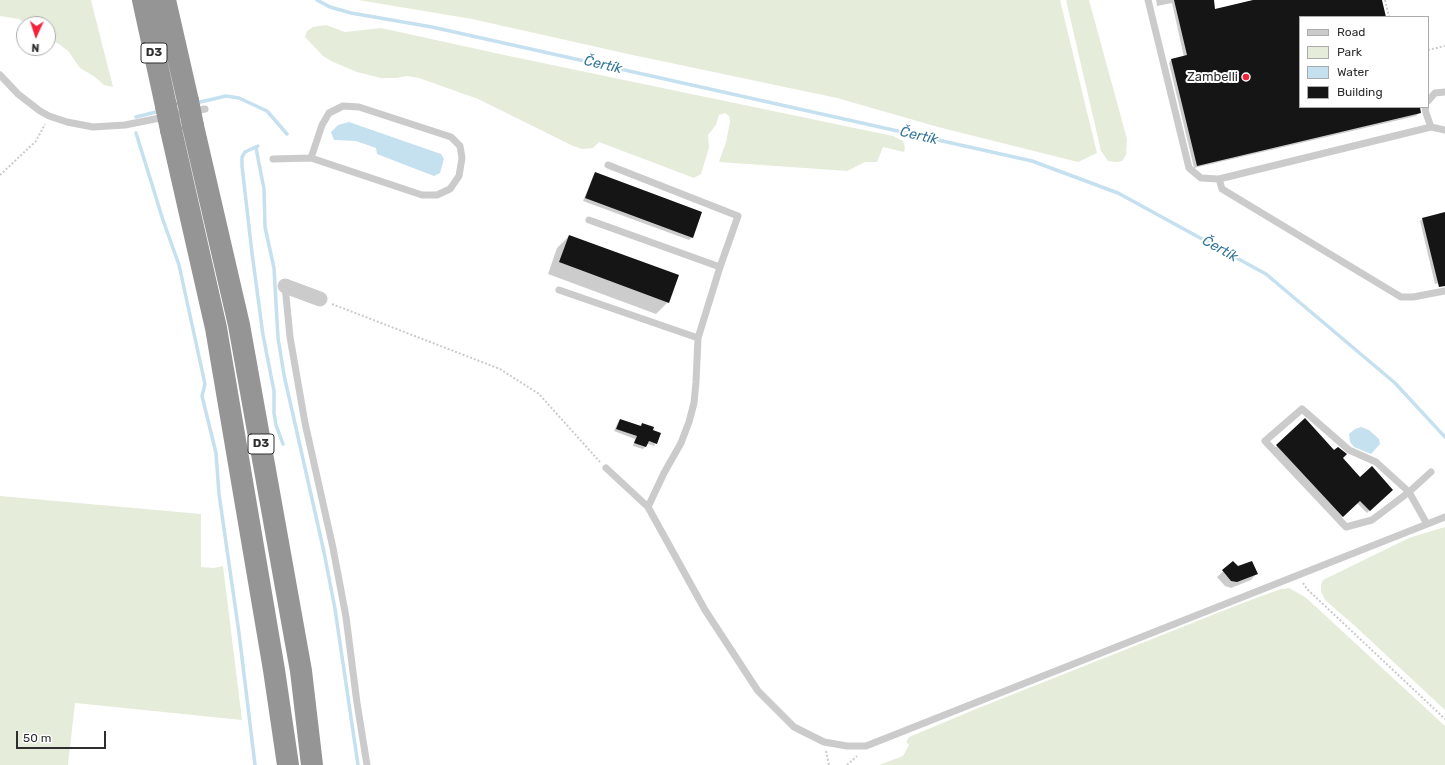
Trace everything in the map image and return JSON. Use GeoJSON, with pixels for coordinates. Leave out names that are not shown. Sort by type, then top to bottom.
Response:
{"type":"FeatureCollection","features":[{"type":"Feature","properties":{"kind":"highway","name":"D3"},"geometry":{"type":"LineString","coordinates":[[143,0],[216,328],[274,670],[288,765]]}},
{"type":"Feature","properties":{"kind":"highway","name":"D3"},"geometry":{"type":"LineString","coordinates":[[165,0],[195,112],[239,325],[301,671],[312,765]]}},
{"type":"Feature","properties":{"kind":"street"},"geometry":{"type":"LineString","coordinates":[[285,286],[320,299]]}},
{"type":"Feature","properties":{"kind":"lane"},"geometry":{"type":"LineString","coordinates":[[1148,0],[1189,168],[1201,178],[1219,179],[1431,127],[1445,130]]}},
{"type":"Feature","properties":{"kind":"lane"},"geometry":{"type":"LineString","coordinates":[[0,75],[18,94],[40,111],[67,122],[93,127],[125,125],[195,112]]}},
{"type":"Feature","properties":{"kind":"lane"},"geometry":{"type":"LineString","coordinates":[[1429,100],[1435,93],[1445,92]]}},
{"type":"Feature","properties":{"kind":"lane"},"geometry":{"type":"LineString","coordinates":[[272,159],[310,158],[422,195],[437,195],[450,189],[459,176],[462,158],[460,146],[451,137],[359,107],[343,106],[329,113],[322,126],[310,158]]}},
{"type":"Feature","properties":{"kind":"lane"},"geometry":{"type":"LineString","coordinates":[[1425,108],[1431,127]]}},
{"type":"Feature","properties":{"kind":"lane"},"geometry":{"type":"LineString","coordinates":[[608,165],[738,216],[720,267],[698,338],[694,403],[689,422],[681,442],[648,508]]}},
{"type":"Feature","properties":{"kind":"lane"},"geometry":{"type":"LineString","coordinates":[[1219,179],[1222,189],[1401,297],[1413,297],[1445,291]]}},
{"type":"Feature","properties":{"kind":"lane"},"geometry":{"type":"LineString","coordinates":[[589,220],[720,267]]}},
{"type":"Feature","properties":{"kind":"lane"},"geometry":{"type":"LineString","coordinates":[[285,286],[290,337],[305,423],[333,548],[346,617],[367,765]]}},
{"type":"Feature","properties":{"kind":"lane"},"geometry":{"type":"LineString","coordinates":[[559,290],[698,338]]}},
{"type":"Feature","properties":{"kind":"lane"},"geometry":{"type":"LineString","coordinates":[[1428,524],[1409,492],[1376,462],[1349,450],[1302,409],[1265,441],[1346,527],[1372,520],[1409,492],[1431,472]]}},
{"type":"Feature","properties":{"kind":"lane"},"geometry":{"type":"LineString","coordinates":[[606,468],[648,508],[705,610],[758,691],[794,727],[824,742],[847,746],[866,746],[1445,517]]}},
{"type":"Feature","properties":{"kind":"path"},"geometry":{"type":"LineString","coordinates":[[1385,0],[1389,16]]}},
{"type":"Feature","properties":{"kind":"path"},"geometry":{"type":"LineString","coordinates":[[1429,50],[1445,46]]}},
{"type":"Feature","properties":{"kind":"path"},"geometry":{"type":"LineString","coordinates":[[0,175],[36,141],[50,116]]}},
{"type":"Feature","properties":{"kind":"path"},"geometry":{"type":"LineString","coordinates":[[320,299],[500,369],[539,394],[606,468]]}},
{"type":"Feature","properties":{"kind":"path"},"geometry":{"type":"LineString","coordinates":[[1298,576],[1308,589],[1445,719]]}},
{"type":"Feature","properties":{"kind":"path"},"geometry":{"type":"LineString","coordinates":[[824,742],[829,765]]}},
{"type":"Feature","properties":{"kind":"green space"},"geometry":{"type":"Polygon","coordinates":[[[0,0],[91,0],[113,87],[104,85],[95,77],[80,68],[68,51],[56,43],[56,16],[16,16],[16,19],[0,16],[0,0]]]}},
{"type":"Feature","properties":{"kind":"green space"},"geometry":{"type":"Polygon","coordinates":[[[358,0],[1060,0],[1097,153],[1078,162],[938,127],[837,98],[628,54],[472,19],[358,0]]]}},
{"type":"Feature","properties":{"kind":"green space"},"geometry":{"type":"Polygon","coordinates":[[[1066,0],[1089,0],[1127,139],[1126,155],[1122,161],[1108,161],[1101,151],[1066,0]]]}},
{"type":"Feature","properties":{"kind":"green space"},"geometry":{"type":"Polygon","coordinates":[[[326,25],[345,32],[381,28],[893,136],[903,141],[905,147],[904,152],[883,147],[877,162],[865,162],[847,171],[719,162],[726,142],[730,122],[729,116],[725,113],[719,115],[716,125],[708,135],[709,148],[701,174],[694,178],[599,142],[593,148],[582,149],[573,146],[478,99],[419,78],[407,76],[381,78],[357,72],[323,56],[305,37],[307,31],[313,27],[326,25]]]}},
{"type":"Feature","properties":{"kind":"green space"},"geometry":{"type":"Polygon","coordinates":[[[0,496],[201,514],[201,567],[214,568],[223,566],[242,720],[75,703],[68,765],[0,765],[0,496]]]}},
{"type":"Feature","properties":{"kind":"green space"},"geometry":{"type":"Polygon","coordinates":[[[1445,527],[1445,710],[1326,601],[1321,592],[1321,585],[1323,580],[1409,538],[1445,527]]]}},
{"type":"Feature","properties":{"kind":"green space"},"geometry":{"type":"Polygon","coordinates":[[[1289,588],[1305,597],[1445,726],[1445,765],[879,765],[903,756],[909,745],[906,742],[909,737],[1240,604],[1281,589],[1289,588]]]}},
{"type":"Feature","properties":{"kind":"water"},"geometry":{"type":"Polygon","coordinates":[[[349,122],[441,154],[444,159],[440,173],[434,176],[377,154],[376,148],[356,141],[334,140],[331,132],[338,125],[349,122]]]}},
{"type":"Feature","properties":{"kind":"water"},"geometry":{"type":"Polygon","coordinates":[[[1361,427],[1369,430],[1379,439],[1380,444],[1371,454],[1354,447],[1350,442],[1349,434],[1355,429],[1361,427]]]}},
{"type":"Feature","properties":{"kind":"building","name":"Zambelli"},"geometry":{"type":"Polygon","coordinates":[[[1174,0],[1214,0],[1215,9],[1253,0],[1382,0],[1386,16],[1299,16],[1299,108],[1420,108],[1421,113],[1197,166],[1171,59],[1187,55],[1174,0]]]}},
{"type":"Feature","properties":{"kind":"building"},"geometry":{"type":"Polygon","coordinates":[[[595,172],[702,212],[693,238],[585,198],[595,172]]]}},
{"type":"Feature","properties":{"kind":"building"},"geometry":{"type":"Polygon","coordinates":[[[1445,212],[1445,286],[1439,287],[1422,218],[1445,212]]]}},
{"type":"Feature","properties":{"kind":"building"},"geometry":{"type":"Polygon","coordinates":[[[569,235],[679,275],[669,303],[559,262],[569,235]]]}},
{"type":"Feature","properties":{"kind":"building"},"geometry":{"type":"Polygon","coordinates":[[[1305,418],[1334,450],[1338,447],[1347,454],[1343,458],[1360,477],[1372,466],[1393,490],[1370,511],[1360,501],[1343,517],[1276,445],[1305,418]]]}},
{"type":"Feature","properties":{"kind":"building"},"geometry":{"type":"Polygon","coordinates":[[[620,419],[641,426],[642,423],[654,427],[653,430],[661,433],[657,444],[649,441],[646,447],[634,443],[637,436],[616,429],[620,419]]]}},
{"type":"Feature","properties":{"kind":"building"},"geometry":{"type":"Polygon","coordinates":[[[1233,561],[1238,566],[1252,561],[1258,574],[1237,582],[1231,581],[1222,570],[1233,561]]]}},
{"type":"Feature","properties":{"kind":"waterway","name":"Čertík"},"geometry":{"type":"LineString","coordinates":[[317,0],[330,7],[351,13],[432,27],[1032,161],[1118,193],[1266,274],[1395,383],[1445,437]]}},
{"type":"Feature","properties":{"kind":"waterway"},"geometry":{"type":"LineString","coordinates":[[196,103],[226,96],[239,98],[267,111],[287,134]]}},
{"type":"Feature","properties":{"kind":"waterway"},"geometry":{"type":"LineString","coordinates":[[136,117],[160,111]]}},
{"type":"Feature","properties":{"kind":"waterway"},"geometry":{"type":"LineString","coordinates":[[136,133],[163,220],[179,265],[205,384],[202,396],[216,453],[219,494],[239,633],[255,765]]}},
{"type":"Feature","properties":{"kind":"waterway"},"geometry":{"type":"LineString","coordinates":[[258,146],[245,152],[242,157],[242,166],[263,335],[274,391],[274,413],[276,425],[283,444]]}},
{"type":"Feature","properties":{"kind":"waterway"},"geometry":{"type":"LineString","coordinates":[[256,148],[264,189],[265,227],[274,268],[278,338],[284,375],[324,552],[335,609],[358,765]]}},
{"type":"Feature","properties":{"kind":"place","name":"Zambelli"},"geometry":{"type":"Point","coordinates":[1246,77]}}]}
